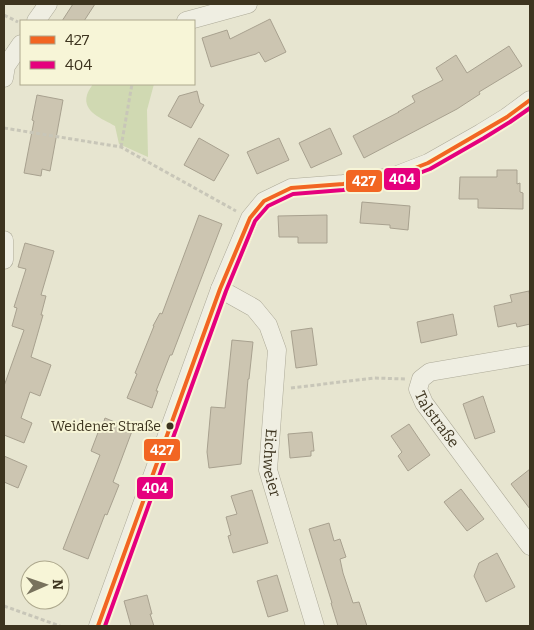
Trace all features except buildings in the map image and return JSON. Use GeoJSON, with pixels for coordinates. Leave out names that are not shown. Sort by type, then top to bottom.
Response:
{"type":"FeatureCollection","features":[{"type":"Feature","properties":{"kind":"street"},"geometry":{"type":"LineString","coordinates":[[37,20],[48,4]]}},
{"type":"Feature","properties":{"kind":"street"},"geometry":{"type":"LineString","coordinates":[[190,20],[248,4]]}},
{"type":"Feature","properties":{"kind":"street"},"geometry":{"type":"LineString","coordinates":[[4,78],[6,66],[20,45]]}},
{"type":"Feature","properties":{"kind":"street"},"geometry":{"type":"LineString","coordinates":[[98,626],[220,289],[250,218],[264,201],[291,188],[343,184],[392,177],[428,164],[507,117],[530,100]]}},
{"type":"Feature","properties":{"kind":"street"},"geometry":{"type":"LineString","coordinates":[[4,240],[4,260]]}},
{"type":"Feature","properties":{"kind":"street","name":"Eichweier"},"geometry":{"type":"LineString","coordinates":[[220,289],[254,308],[268,325],[277,350],[268,470],[315,626]]}},
{"type":"Feature","properties":{"kind":"street","name":"Talstraße"},"geometry":{"type":"LineString","coordinates":[[530,355],[430,372],[421,379],[418,389],[424,403],[530,546]]}},
{"type":"Feature","properties":{"kind":"path"},"geometry":{"type":"LineString","coordinates":[[4,15],[20,23]]}},
{"type":"Feature","properties":{"kind":"path"},"geometry":{"type":"LineString","coordinates":[[121,147],[132,85]]}},
{"type":"Feature","properties":{"kind":"path"},"geometry":{"type":"LineString","coordinates":[[4,128],[121,147],[250,218]]}},
{"type":"Feature","properties":{"kind":"path"},"geometry":{"type":"LineString","coordinates":[[274,390],[374,378],[421,379]]}},
{"type":"Feature","properties":{"kind":"path"},"geometry":{"type":"LineString","coordinates":[[4,606],[60,626]]}},
{"type":"Feature","properties":{"kind":"green space"},"geometry":{"type":"Polygon","coordinates":[[[92,85],[154,85],[147,110],[148,157],[119,144],[115,126],[90,110],[86,101],[87,94],[92,85]]]}},
{"type":"Feature","properties":{"kind":"transit line","name":"427"},"geometry":{"type":"LineString","coordinates":[[98,626],[220,289],[250,218],[264,201],[291,188],[343,184],[392,177],[428,163],[507,117],[530,100]]}},
{"type":"Feature","properties":{"kind":"transit line","name":"404"},"geometry":{"type":"LineString","coordinates":[[105,626],[226,291],[255,221],[268,206],[293,194],[393,183],[430,169],[484,138],[530,108]]}},
{"type":"Feature","properties":{"kind":"place","name":"Weidener Straße"},"geometry":{"type":"Point","coordinates":[170,426]}}]}
